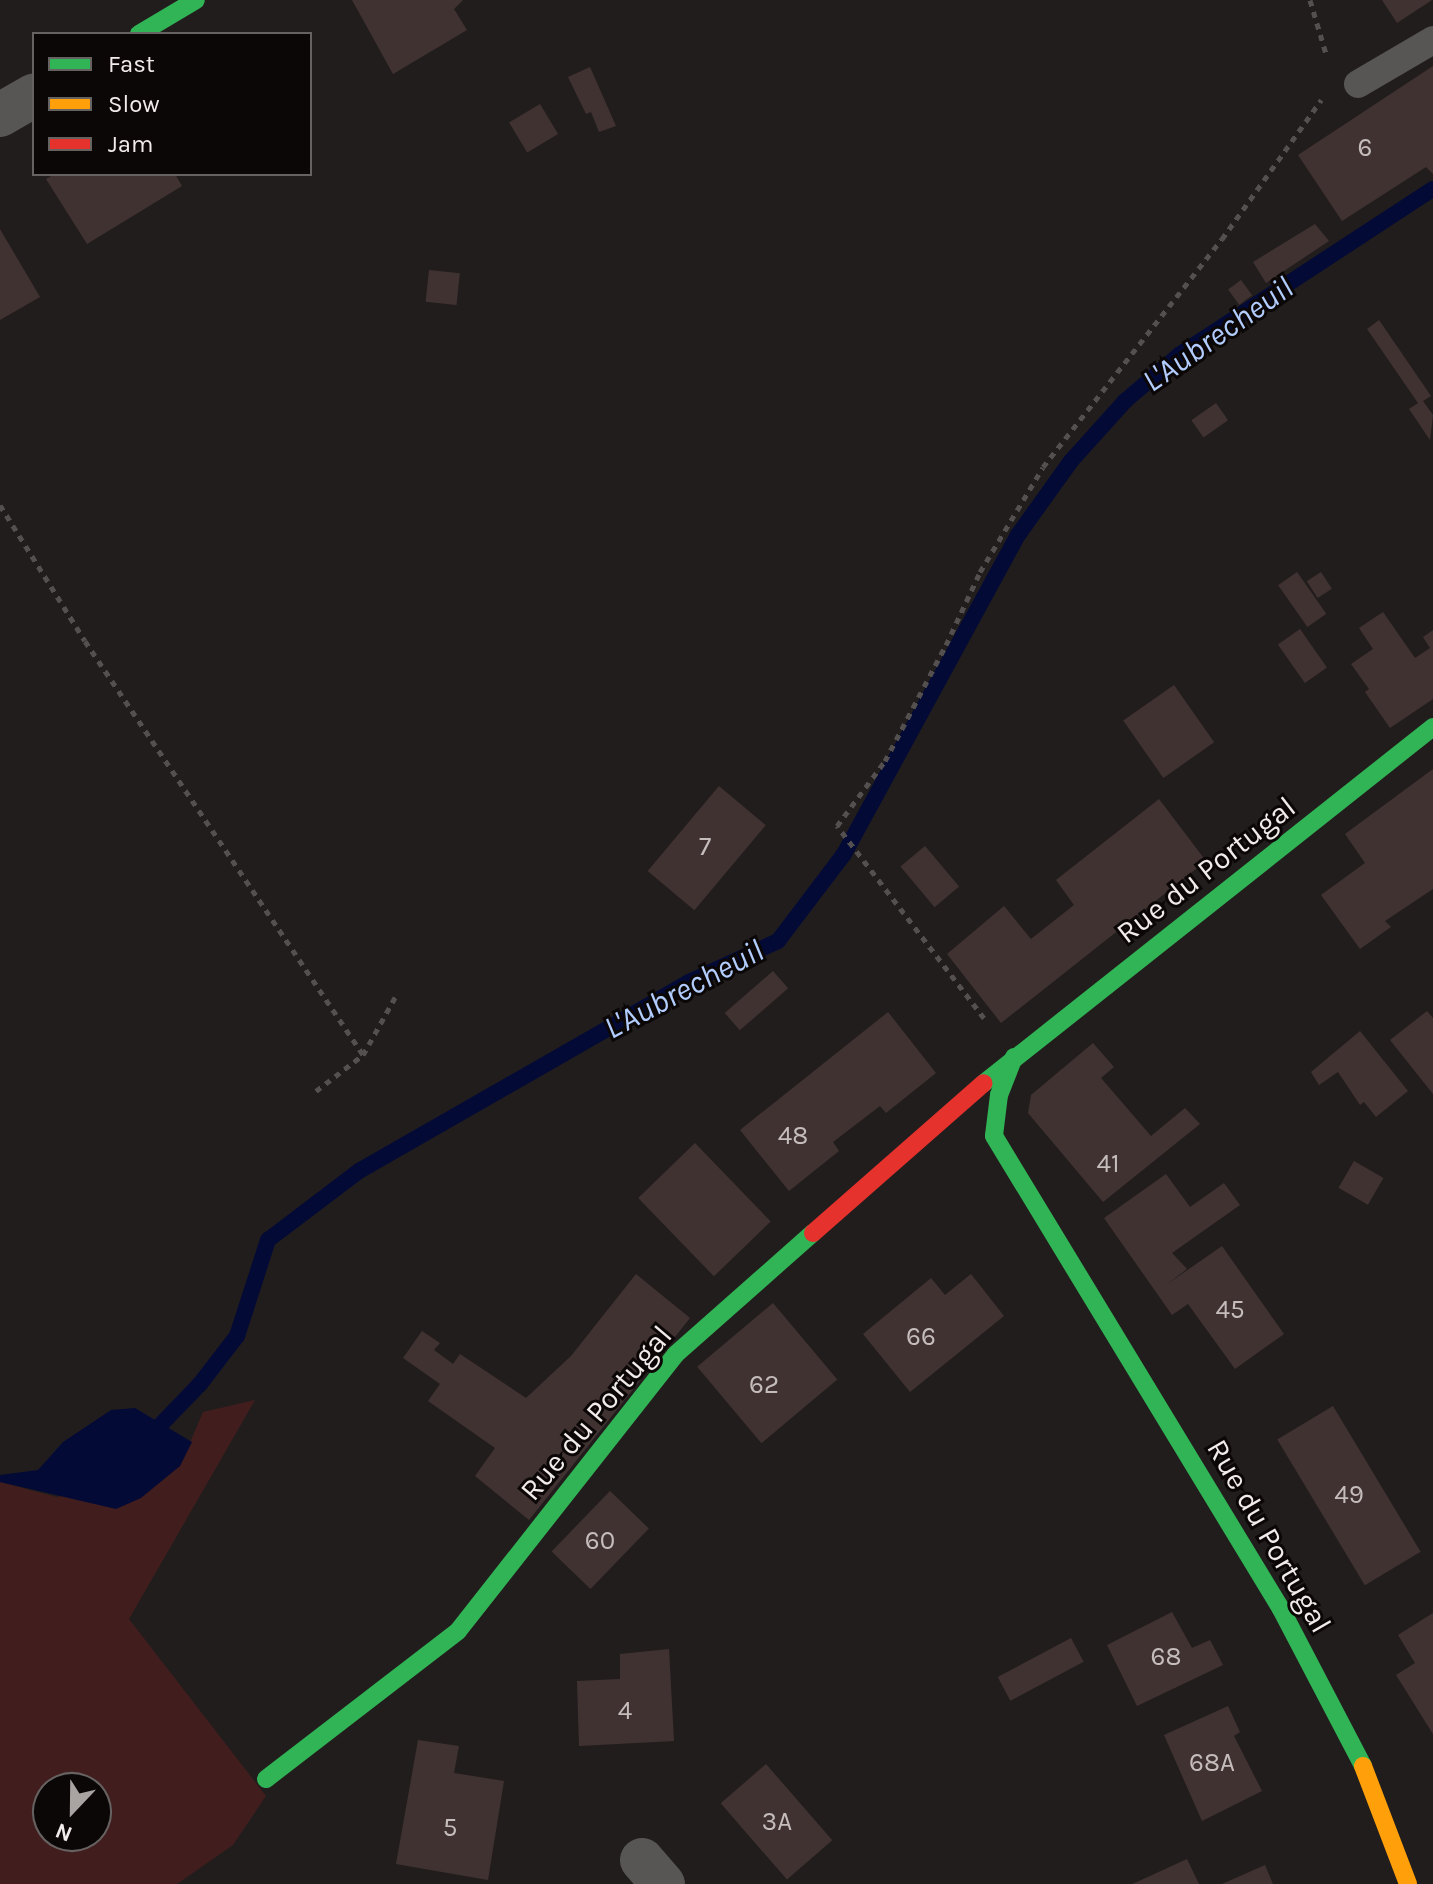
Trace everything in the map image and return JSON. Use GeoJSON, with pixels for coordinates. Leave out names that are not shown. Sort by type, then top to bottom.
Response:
{"type":"FeatureCollection","features":[{"type":"Feature","properties":{"kind":"street"},"geometry":{"type":"LineString","coordinates":[[142,32],[196,0]]}},
{"type":"Feature","properties":{"kind":"street"},"geometry":{"type":"LineString","coordinates":[[0,115],[32,96]]}},
{"type":"Feature","properties":{"kind":"street","name":"Rue du Portugal"},"geometry":{"type":"LineString","coordinates":[[266,1779],[458,1631],[676,1354],[1014,1057],[1433,727]]}},
{"type":"Feature","properties":{"kind":"street","name":"Rue du Portugal"},"geometry":{"type":"LineString","coordinates":[[1014,1057],[999,1095],[994,1136],[1281,1609],[1368,1775],[1408,1884]]}},
{"type":"Feature","properties":{"kind":"lane"},"geometry":{"type":"LineString","coordinates":[[1358,84],[1433,40]]}},
{"type":"Feature","properties":{"kind":"path"},"geometry":{"type":"LineString","coordinates":[[1014,1057],[837,826],[885,761],[946,645],[980,572],[1043,467],[1222,239],[1328,90],[1327,57],[1310,0]]}},
{"type":"Feature","properties":{"kind":"path"},"geometry":{"type":"LineString","coordinates":[[1328,90],[1358,84]]}},
{"type":"Feature","properties":{"kind":"path"},"geometry":{"type":"LineString","coordinates":[[0,505],[85,641],[363,1055]]}},
{"type":"Feature","properties":{"kind":"path"},"geometry":{"type":"LineString","coordinates":[[316,1091],[363,1055],[397,994]]}},
{"type":"Feature","properties":{"kind":"shaded area"},"geometry":{"type":"Polygon","coordinates":[[[255,1400],[129,1619],[266,1796],[233,1845],[177,1884],[0,1884],[0,1482],[57,1497],[165,1477],[180,1466],[203,1412],[255,1400]]]}},
{"type":"Feature","properties":{"kind":"shaded area"},"geometry":{"type":"Polygon","coordinates":[[[135,1408],[192,1442],[180,1466],[141,1498],[116,1509],[0,1482],[0,1475],[38,1470],[63,1442],[111,1410],[135,1408]]]}},
{"type":"Feature","properties":{"kind":"building"},"geometry":{"type":"Polygon","coordinates":[[[352,0],[463,0],[454,9],[467,30],[393,74],[352,0]]]}},
{"type":"Feature","properties":{"kind":"building"},"geometry":{"type":"Polygon","coordinates":[[[1382,0],[1432,0],[1397,23],[1382,0]]]}},
{"type":"Feature","properties":{"kind":"building"},"geometry":{"type":"Polygon","coordinates":[[[1433,66],[1433,174],[1426,167],[1342,221],[1298,155],[1433,66]]]}},
{"type":"Feature","properties":{"kind":"building"},"geometry":{"type":"Polygon","coordinates":[[[590,67],[616,126],[599,132],[591,112],[586,114],[568,77],[590,67]]]}},
{"type":"Feature","properties":{"kind":"building"},"geometry":{"type":"Polygon","coordinates":[[[540,104],[558,134],[527,153],[509,123],[540,104]]]}},
{"type":"Feature","properties":{"kind":"building"},"geometry":{"type":"Polygon","coordinates":[[[51,176],[176,176],[182,186],[87,244],[46,179],[51,176]]]}},
{"type":"Feature","properties":{"kind":"building"},"geometry":{"type":"Polygon","coordinates":[[[1315,224],[1329,241],[1266,283],[1253,262],[1315,224]]]}},
{"type":"Feature","properties":{"kind":"building"},"geometry":{"type":"Polygon","coordinates":[[[0,229],[40,297],[0,320],[0,229]]]}},
{"type":"Feature","properties":{"kind":"building"},"geometry":{"type":"Polygon","coordinates":[[[429,270],[460,273],[456,305],[426,302],[429,270]]]}},
{"type":"Feature","properties":{"kind":"building"},"geometry":{"type":"Polygon","coordinates":[[[1241,280],[1252,295],[1239,305],[1228,289],[1241,280]]]}},
{"type":"Feature","properties":{"kind":"building"},"geometry":{"type":"Polygon","coordinates":[[[1379,320],[1431,396],[1423,401],[1433,415],[1430,440],[1409,409],[1418,403],[1367,329],[1379,320]]]}},
{"type":"Feature","properties":{"kind":"building"},"geometry":{"type":"Polygon","coordinates":[[[1216,403],[1228,420],[1203,437],[1191,420],[1216,403]]]}},
{"type":"Feature","properties":{"kind":"building"},"geometry":{"type":"Polygon","coordinates":[[[1297,572],[1326,614],[1307,627],[1278,585],[1297,572]]]}},
{"type":"Feature","properties":{"kind":"building"},"geometry":{"type":"Polygon","coordinates":[[[1321,572],[1332,589],[1318,598],[1307,581],[1321,572]]]}},
{"type":"Feature","properties":{"kind":"building"},"geometry":{"type":"Polygon","coordinates":[[[1383,612],[1415,658],[1430,648],[1423,637],[1433,630],[1433,699],[1390,728],[1365,692],[1369,689],[1351,664],[1373,649],[1359,628],[1383,612]]]}},
{"type":"Feature","properties":{"kind":"building"},"geometry":{"type":"Polygon","coordinates":[[[1300,629],[1327,668],[1305,683],[1278,644],[1300,629]]]}},
{"type":"Feature","properties":{"kind":"building"},"geometry":{"type":"Polygon","coordinates":[[[1174,685],[1214,742],[1163,778],[1123,721],[1174,685]]]}},
{"type":"Feature","properties":{"kind":"building"},"geometry":{"type":"Polygon","coordinates":[[[1433,769],[1433,889],[1385,921],[1391,927],[1360,949],[1321,895],[1365,863],[1345,834],[1433,769]]]}},
{"type":"Feature","properties":{"kind":"building"},"geometry":{"type":"Polygon","coordinates":[[[719,786],[766,825],[694,910],[648,871],[719,786]]]}},
{"type":"Feature","properties":{"kind":"building"},"geometry":{"type":"Polygon","coordinates":[[[1159,799],[1206,861],[1001,1023],[947,954],[1004,906],[1031,939],[1074,905],[1056,880],[1159,799]]]}},
{"type":"Feature","properties":{"kind":"building"},"geometry":{"type":"Polygon","coordinates":[[[925,846],[959,887],[935,907],[900,867],[925,846]]]}},
{"type":"Feature","properties":{"kind":"building"},"geometry":{"type":"Polygon","coordinates":[[[773,971],[788,988],[740,1030],[725,1013],[773,971]]]}},
{"type":"Feature","properties":{"kind":"building"},"geometry":{"type":"Polygon","coordinates":[[[1427,1011],[1433,1018],[1433,1094],[1390,1040],[1427,1011]]]}},
{"type":"Feature","properties":{"kind":"building"},"geometry":{"type":"Polygon","coordinates":[[[888,1012],[936,1073],[886,1113],[880,1106],[833,1142],[839,1151],[789,1191],[740,1130],[888,1012]]]}},
{"type":"Feature","properties":{"kind":"building"},"geometry":{"type":"Polygon","coordinates":[[[1360,1031],[1408,1091],[1376,1117],[1364,1102],[1360,1105],[1338,1072],[1319,1085],[1311,1072],[1360,1031]]]}},
{"type":"Feature","properties":{"kind":"building"},"geometry":{"type":"Polygon","coordinates":[[[1093,1043],[1114,1067],[1101,1078],[1151,1136],[1185,1108],[1200,1124],[1103,1202],[1028,1113],[1031,1095],[1093,1043]]]}},
{"type":"Feature","properties":{"kind":"building"},"geometry":{"type":"Polygon","coordinates":[[[695,1143],[771,1221],[714,1276],[638,1198],[695,1143]]]}},
{"type":"Feature","properties":{"kind":"building"},"geometry":{"type":"Polygon","coordinates":[[[1354,1161],[1383,1178],[1368,1205],[1338,1188],[1354,1161]]]}},
{"type":"Feature","properties":{"kind":"building"},"geometry":{"type":"Polygon","coordinates":[[[1166,1174],[1190,1207],[1224,1183],[1240,1205],[1172,1253],[1187,1269],[1166,1285],[1222,1246],[1284,1334],[1235,1369],[1188,1304],[1172,1315],[1104,1218],[1166,1174]]]}},
{"type":"Feature","properties":{"kind":"building"},"geometry":{"type":"Polygon","coordinates":[[[636,1274],[690,1318],[529,1520],[475,1476],[495,1448],[428,1401],[440,1384],[403,1358],[422,1331],[440,1343],[434,1350],[453,1364],[460,1354],[526,1398],[571,1356],[636,1274]]]}},
{"type":"Feature","properties":{"kind":"building"},"geometry":{"type":"Polygon","coordinates":[[[971,1274],[1004,1316],[910,1392],[863,1334],[931,1278],[945,1295],[971,1274]]]}},
{"type":"Feature","properties":{"kind":"building"},"geometry":{"type":"Polygon","coordinates":[[[773,1303],[837,1380],[761,1443],[697,1367],[773,1303]]]}},
{"type":"Feature","properties":{"kind":"building"},"geometry":{"type":"Polygon","coordinates":[[[1333,1406],[1421,1552],[1365,1585],[1277,1439],[1333,1406]]]}},
{"type":"Feature","properties":{"kind":"building"},"geometry":{"type":"Polygon","coordinates":[[[610,1491],[649,1529],[590,1589],[552,1551],[610,1491]]]}},
{"type":"Feature","properties":{"kind":"building"},"geometry":{"type":"Polygon","coordinates":[[[1172,1612],[1192,1648],[1210,1640],[1223,1665],[1137,1706],[1107,1645],[1172,1612]]]}},
{"type":"Feature","properties":{"kind":"building"},"geometry":{"type":"Polygon","coordinates":[[[1433,1613],[1433,1734],[1396,1675],[1415,1663],[1398,1635],[1433,1613]]]}},
{"type":"Feature","properties":{"kind":"building"},"geometry":{"type":"Polygon","coordinates":[[[1071,1638],[1084,1662],[1010,1701],[998,1677],[1071,1638]]]}},
{"type":"Feature","properties":{"kind":"building"},"geometry":{"type":"Polygon","coordinates":[[[669,1649],[674,1741],[579,1746],[577,1681],[620,1679],[620,1654],[669,1649]]]}},
{"type":"Feature","properties":{"kind":"building"},"geometry":{"type":"Polygon","coordinates":[[[1228,1706],[1240,1732],[1234,1736],[1262,1791],[1202,1821],[1164,1735],[1228,1706]]]}},
{"type":"Feature","properties":{"kind":"building"},"geometry":{"type":"Polygon","coordinates":[[[418,1740],[459,1746],[454,1773],[504,1781],[488,1880],[396,1864],[418,1740]]]}},
{"type":"Feature","properties":{"kind":"building"},"geometry":{"type":"Polygon","coordinates":[[[766,1764],[832,1840],[787,1880],[721,1803],[766,1764]]]}},
{"type":"Feature","properties":{"kind":"building"},"geometry":{"type":"Polygon","coordinates":[[[1187,1859],[1199,1884],[1132,1884],[1139,1881],[1187,1859]]]}},
{"type":"Feature","properties":{"kind":"building"},"geometry":{"type":"Polygon","coordinates":[[[1265,1865],[1273,1884],[1222,1884],[1265,1865]]]}},
{"type":"Feature","properties":{"kind":"waterway","name":"L'Aubrecheuil"},"geometry":{"type":"LineString","coordinates":[[145,1441],[200,1384],[237,1336],[268,1240],[359,1171],[689,982],[778,941],[844,854],[1018,535],[1071,461],[1125,401],[1179,355],[1433,189]]}},
{"type":"Feature","properties":{"kind":"traffic: fast"},"geometry":{"type":"LineString","coordinates":[[142,32],[196,0]]}},
{"type":"Feature","properties":{"kind":"traffic: fast"},"geometry":{"type":"LineString","coordinates":[[984,1083],[1433,727]]}},
{"type":"Feature","properties":{"kind":"traffic: fast"},"geometry":{"type":"LineString","coordinates":[[1014,1057],[999,1095],[994,1136],[1281,1609],[1363,1766]]}},
{"type":"Feature","properties":{"kind":"traffic: fast"},"geometry":{"type":"LineString","coordinates":[[266,1779],[458,1631],[676,1354],[813,1233]]}},
{"type":"Feature","properties":{"kind":"traffic: slow"},"geometry":{"type":"LineString","coordinates":[[1363,1766],[1408,1884]]}},
{"type":"Feature","properties":{"kind":"traffic: jam"},"geometry":{"type":"LineString","coordinates":[[813,1233],[984,1083]]}}]}
